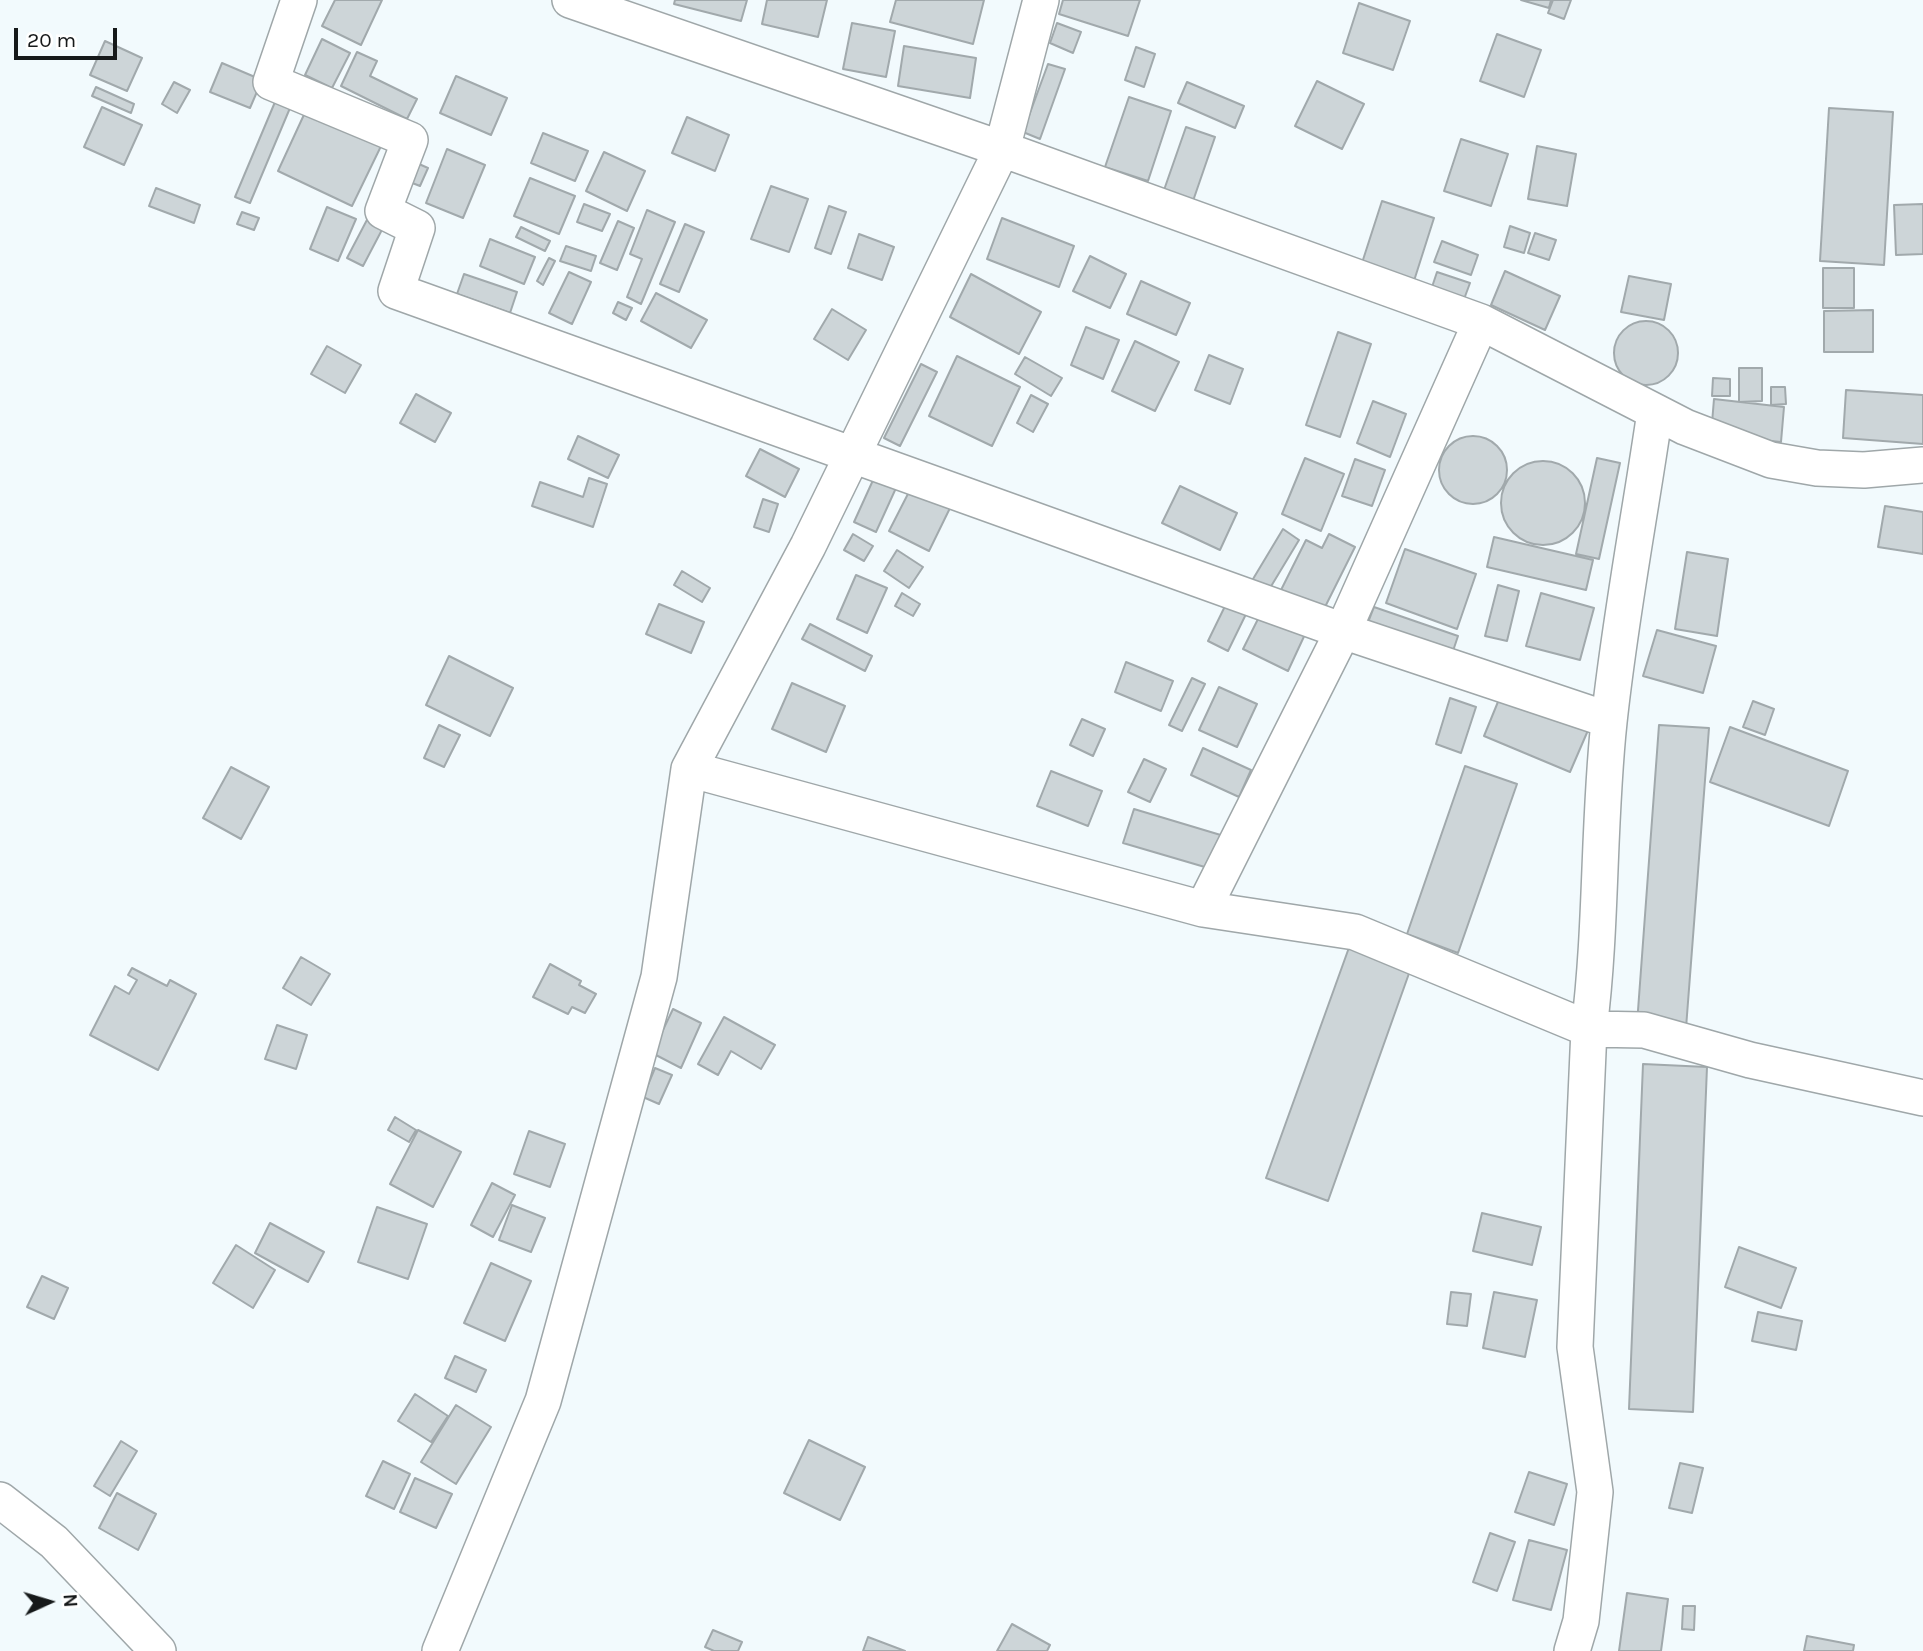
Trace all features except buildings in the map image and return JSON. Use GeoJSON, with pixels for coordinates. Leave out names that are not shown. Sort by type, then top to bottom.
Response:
{"type":"FeatureCollection","features":[{"type":"Feature","properties":{"kind":"street"},"geometry":{"type":"LineString","coordinates":[[299,0],[271,82],[410,140],[383,211],[417,228],[396,292],[852,453],[1343,631],[1609,720]]}},
{"type":"Feature","properties":{"kind":"street"},"geometry":{"type":"LineString","coordinates":[[570,0],[1002,149],[1481,322],[1685,427],[1771,460],[1841,469],[1923,465]]}},
{"type":"Feature","properties":{"kind":"street"},"geometry":{"type":"LineString","coordinates":[[440,1651],[543,1401],[659,977],[689,769],[808,546],[1002,149],[1041,0]]}},
{"type":"Feature","properties":{"kind":"street"},"geometry":{"type":"LineString","coordinates":[[1203,909],[1343,631],[1481,322]]}},
{"type":"Feature","properties":{"kind":"street"},"geometry":{"type":"LineString","coordinates":[[1572,1651],[1581,1621],[1595,1492],[1575,1347],[1589,1030],[1597,969],[1599,849],[1609,720],[1655,412]]}},
{"type":"Feature","properties":{"kind":"street"},"geometry":{"type":"LineString","coordinates":[[689,769],[1203,909],[1356,932],[1589,1030],[1644,1030],[1750,1060],[1923,1098]]}},
{"type":"Feature","properties":{"kind":"street"},"geometry":{"type":"LineString","coordinates":[[0,1500],[54,1542],[158,1651]]}}]}
